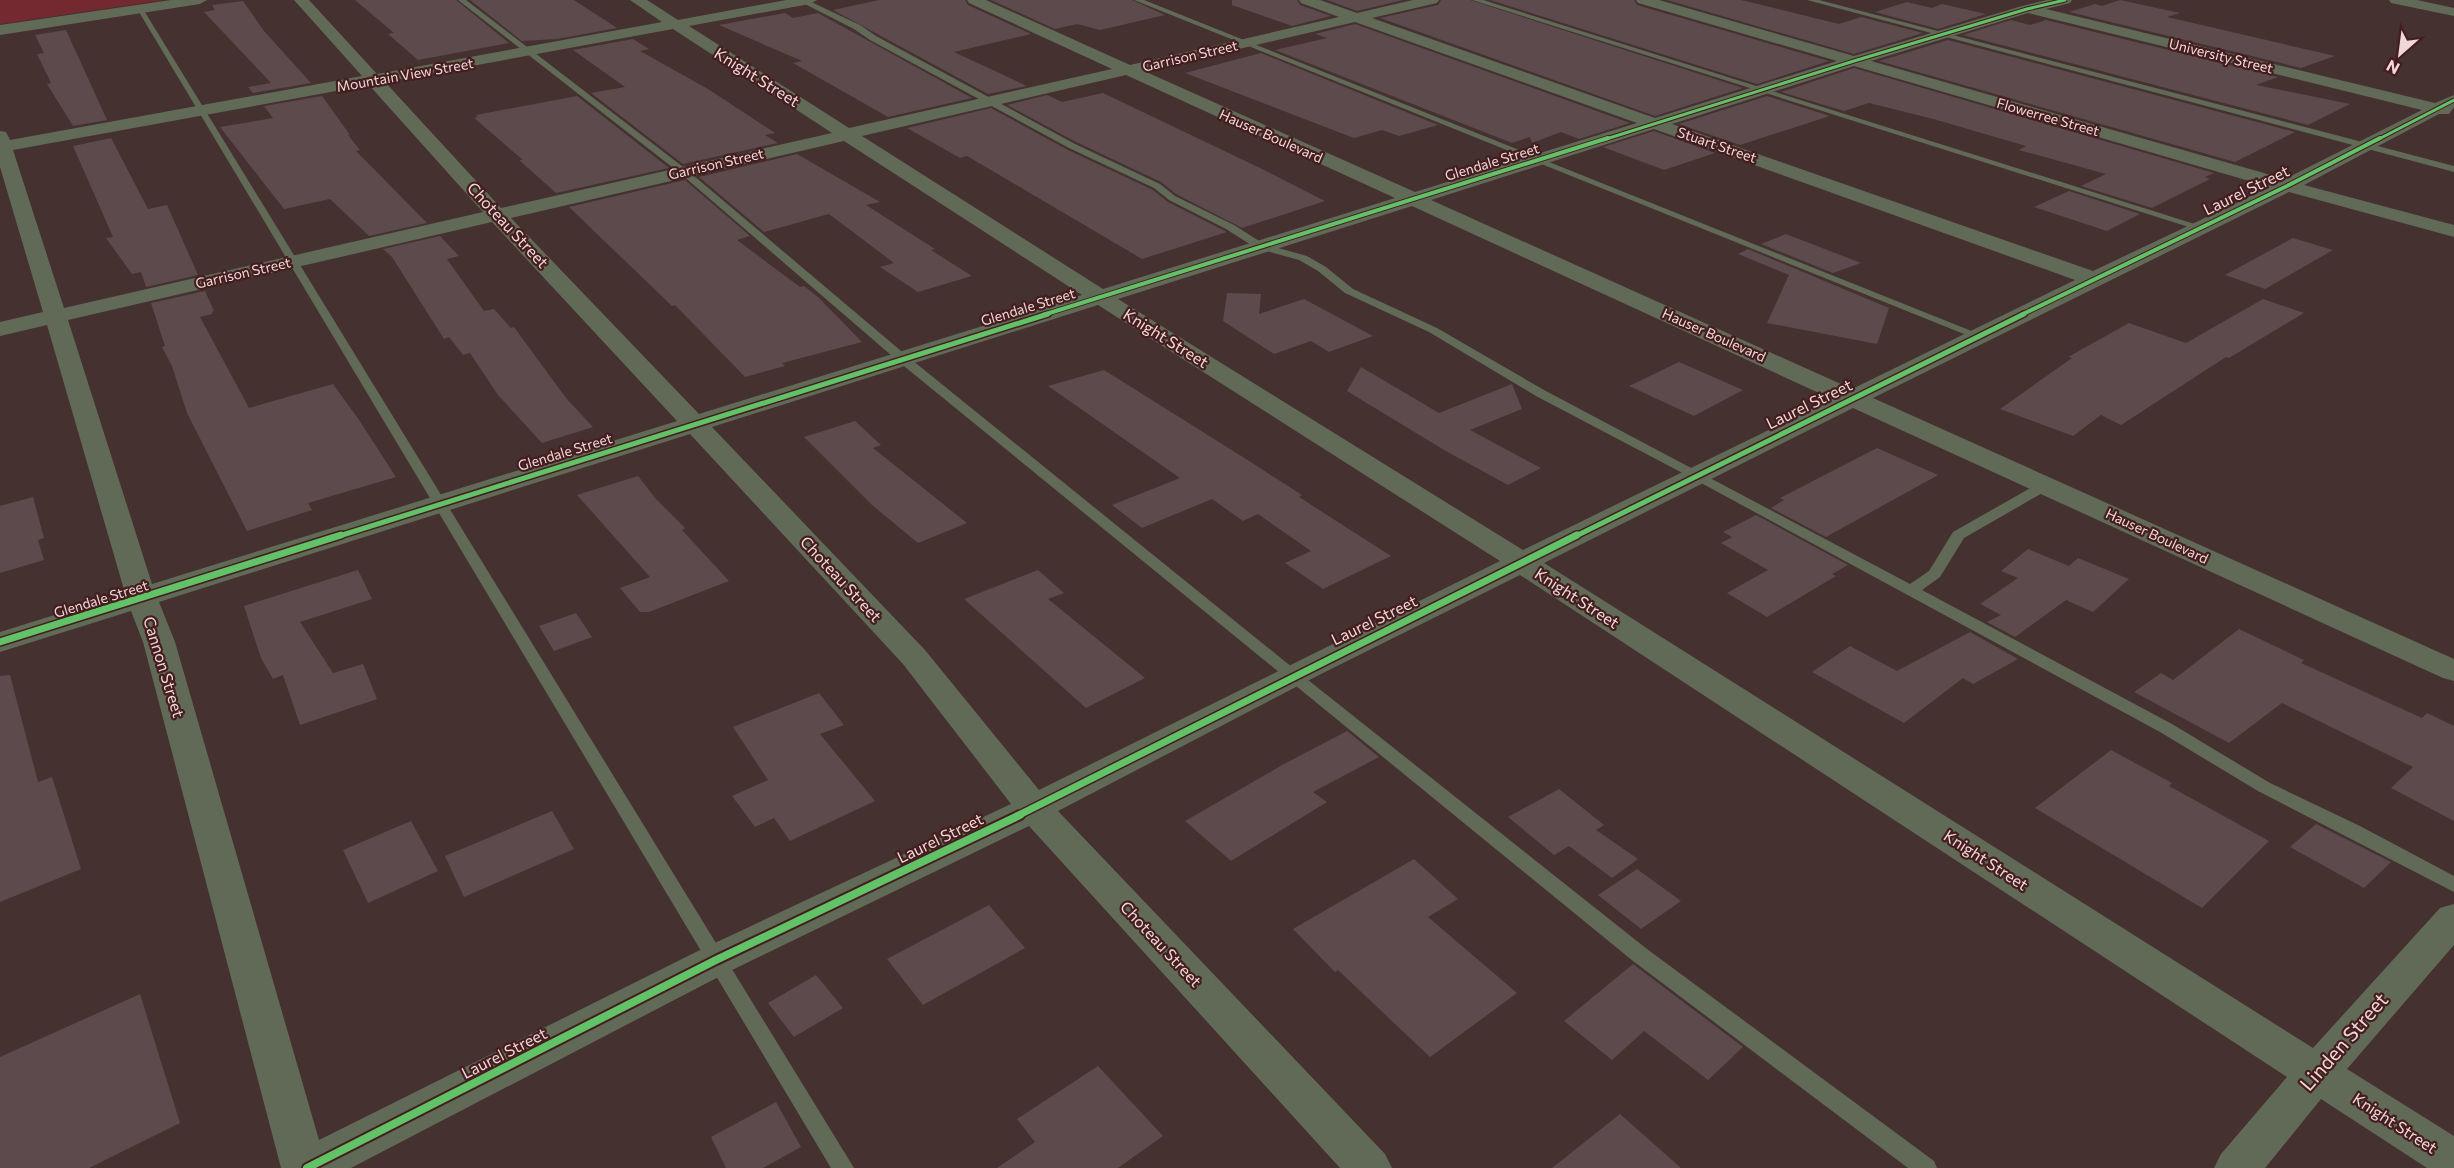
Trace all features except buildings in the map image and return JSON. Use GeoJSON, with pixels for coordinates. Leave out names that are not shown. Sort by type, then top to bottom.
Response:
{"type":"FeatureCollection","features":[{"type":"Feature","properties":{"kind":"street"},"geometry":{"type":"LineString","coordinates":[[0,30],[200,0]]}},
{"type":"Feature","properties":{"kind":"street","name":"Choteau Street"},"geometry":{"type":"LineString","coordinates":[[301,0],[497,215],[914,657],[1034,808],[1369,1168]]}},
{"type":"Feature","properties":{"kind":"street","name":"Knight Street"},"geometry":{"type":"LineString","coordinates":[[637,0],[1100,297],[1521,562],[2454,1161]]}},
{"type":"Feature","properties":{"kind":"street","name":"Mountain View Street"},"geometry":{"type":"LineString","coordinates":[[1,143],[376,80],[676,26],[805,0]]}},
{"type":"Feature","properties":{"kind":"street","name":"Hauser Boulevard"},"geometry":{"type":"LineString","coordinates":[[974,0],[1410,200],[1854,398],[2454,671]]}},
{"type":"Feature","properties":{"kind":"street","name":"Stuart Street"},"geometry":{"type":"LineString","coordinates":[[1306,0],[2094,279]]}},
{"type":"Feature","properties":{"kind":"street","name":"Garrison Street"},"geometry":{"type":"LineString","coordinates":[[0,329],[1432,0]]}},
{"type":"Feature","properties":{"kind":"street","name":"Flowerree Street"},"geometry":{"type":"LineString","coordinates":[[1643,0],[2287,186],[2454,231]]}},
{"type":"Feature","properties":{"kind":"street","name":"Glendale Street"},"geometry":{"type":"LineString","coordinates":[[0,642],[1854,61],[2027,9],[2065,0]]}},
{"type":"Feature","properties":{"kind":"street"},"geometry":{"type":"LineString","coordinates":[[2396,0],[2454,12]]}},
{"type":"Feature","properties":{"kind":"street","name":"University Street"},"geometry":{"type":"LineString","coordinates":[[1998,2],[2448,107]]}},
{"type":"Feature","properties":{"kind":"street","name":"Laurel Street"},"geometry":{"type":"LineString","coordinates":[[306,1168],[716,960],[1034,808],[1521,562],[2287,186],[2364,145],[2448,107]]}},
{"type":"Feature","properties":{"kind":"street","name":"Cannon Street"},"geometry":{"type":"LineString","coordinates":[[1,143],[57,316],[142,599],[159,642],[306,1168]]}},
{"type":"Feature","properties":{"kind":"street","name":"Linden Street"},"geometry":{"type":"LineString","coordinates":[[2237,1168],[2317,1073],[2454,919]]}},
{"type":"Feature","properties":{"kind":"lane"},"geometry":{"type":"LineString","coordinates":[[462,0],[684,172],[903,359],[1292,676],[1640,955],[1926,1168]]}},
{"type":"Feature","properties":{"kind":"lane"},"geometry":{"type":"LineString","coordinates":[[805,0],[1072,146],[1157,186],[1172,198],[1230,227],[1260,246],[1303,258],[1322,269],[1349,291],[1432,330],[1540,393],[2166,728],[2264,786],[2454,885]]}},
{"type":"Feature","properties":{"kind":"lane"},"geometry":{"type":"LineString","coordinates":[[1138,0],[1978,336]]}},
{"type":"Feature","properties":{"kind":"lane"},"geometry":{"type":"LineString","coordinates":[[1476,0],[2199,228]]}},
{"type":"Feature","properties":{"kind":"lane"},"geometry":{"type":"LineString","coordinates":[[1811,0],[2454,169]]}},
{"type":"Feature","properties":{"kind":"lane"},"geometry":{"type":"LineString","coordinates":[[139,9],[843,1168]]}},
{"type":"Feature","properties":{"kind":"lane"},"geometry":{"type":"LineString","coordinates":[[1911,590],[1935,574],[1958,535],[2046,485]]}},
{"type":"Feature","properties":{"kind":"shaded area"},"geometry":{"type":"Polygon","coordinates":[[[0,0],[164,0],[0,24],[0,0]]]}},
{"type":"Feature","properties":{"kind":"cycle path"},"geometry":{"type":"LineString","coordinates":[[0,642],[1854,61],[2027,9],[2065,0]]}},
{"type":"Feature","properties":{"kind":"cycle path"},"geometry":{"type":"LineString","coordinates":[[307,1168],[716,960],[1034,808],[1308,668],[2094,279],[2287,186],[2454,100]]}}]}
